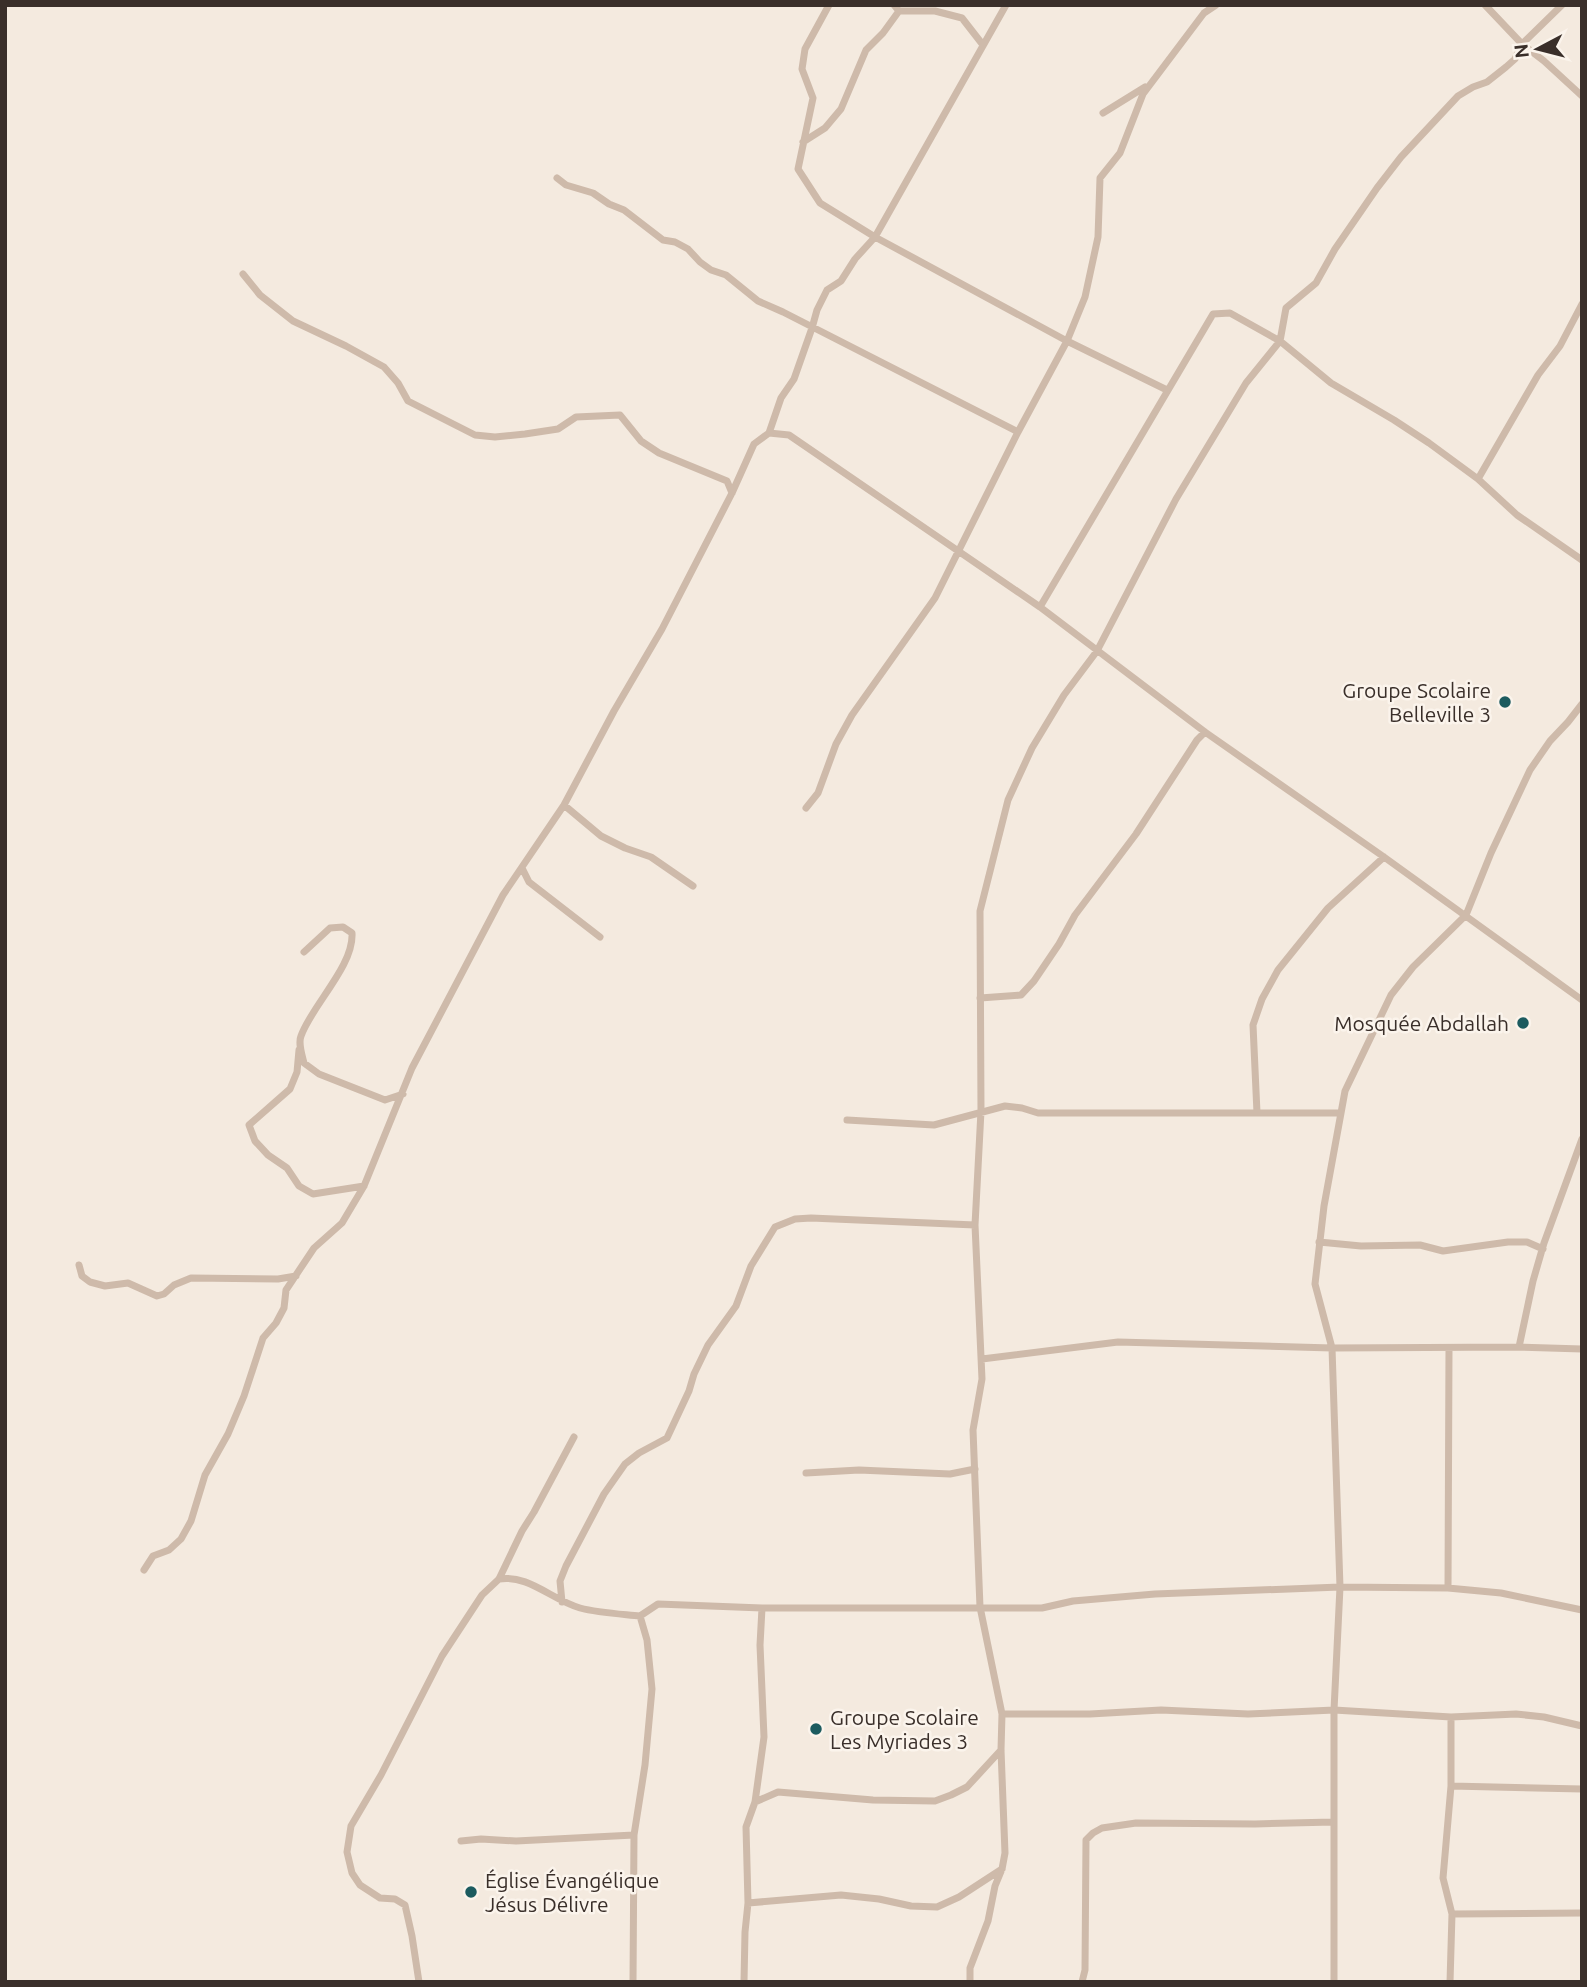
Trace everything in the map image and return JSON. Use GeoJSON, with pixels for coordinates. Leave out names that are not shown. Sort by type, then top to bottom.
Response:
{"type":"FeatureCollection","features":[{"type":"Feature","properties":{"kind":"street"},"geometry":{"type":"LineString","coordinates":[[829,5],[805,48],[802,69],[813,98],[798,169],[820,203],[874,237],[1067,341],[1167,390]]}},
{"type":"Feature","properties":{"kind":"street"},"geometry":{"type":"LineString","coordinates":[[144,1570],[153,1556],[169,1550],[181,1539],[191,1521],[205,1475],[229,1434],[263,1338],[284,1308],[286,1290],[314,1248],[342,1223],[364,1186],[412,1068],[503,895],[564,805],[662,629],[732,493],[754,444],[769,433],[781,398],[794,379],[817,310],[827,290],[841,281],[874,237],[1006,5]]}},
{"type":"Feature","properties":{"kind":"street"},"geometry":{"type":"LineString","coordinates":[[806,808],[818,793],[836,744],[852,715],[935,598],[1067,341],[1085,297],[1098,237],[1100,178],[1120,153],[1143,94],[1204,13],[1216,5]]}},
{"type":"Feature","properties":{"kind":"street"},"geometry":{"type":"LineString","coordinates":[[1485,5],[1522,44],[1582,96]]}},
{"type":"Feature","properties":{"kind":"street"},"geometry":{"type":"LineString","coordinates":[[970,1982],[970,1968],[988,1921],[995,1886],[1002,1869],[1005,1831],[1002,1714],[980,1608],[974,1430],[982,1379],[975,1225],[981,1111],[980,911],[1008,800],[1032,748],[1064,695],[1097,651],[1176,499],[1246,383],[1280,341],[1286,308],[1316,283],[1335,249],[1401,157],[1458,96],[1487,82],[1515,59],[1522,44],[1562,5]]}},
{"type":"Feature","properties":{"kind":"street"},"geometry":{"type":"LineString","coordinates":[[803,142],[825,128],[841,109],[866,50],[883,33],[897,8],[935,11],[962,18],[983,45]]}},
{"type":"Feature","properties":{"kind":"street"},"geometry":{"type":"LineString","coordinates":[[1103,113],[1151,83]]}},
{"type":"Feature","properties":{"kind":"street"},"geometry":{"type":"LineString","coordinates":[[556,178],[566,185],[593,193],[624,210],[663,240],[675,242],[688,249],[700,262],[711,270],[726,275],[758,301],[1018,432]]}},
{"type":"Feature","properties":{"kind":"street"},"geometry":{"type":"LineString","coordinates":[[243,274],[260,295],[293,321],[384,367],[398,383],[408,401],[475,435],[495,437],[525,434],[558,429],[576,417],[620,415],[641,441],[659,453],[727,481],[732,493]]}},
{"type":"Feature","properties":{"kind":"street"},"geometry":{"type":"LineString","coordinates":[[1478,479],[1538,375],[1560,346],[1582,304]]}},
{"type":"Feature","properties":{"kind":"street"},"geometry":{"type":"LineString","coordinates":[[1040,607],[1213,314],[1230,313],[1280,341],[1331,383],[1394,420],[1478,479],[1517,515],[1582,560]]}},
{"type":"Feature","properties":{"kind":"street"},"geometry":{"type":"LineString","coordinates":[[769,433],[789,435],[1040,607],[1205,732],[1582,1000]]}},
{"type":"Feature","properties":{"kind":"street"},"geometry":{"type":"LineString","coordinates":[[1334,1982],[1334,1710],[1340,1587],[1332,1349],[1315,1284],[1324,1206],[1345,1091],[1391,995],[1413,967],[1466,915],[1491,853],[1530,770],[1550,741],[1582,704]]}},
{"type":"Feature","properties":{"kind":"street"},"geometry":{"type":"LineString","coordinates":[[980,998],[1021,995],[1034,981],[1075,915],[1136,834],[1205,732]]}},
{"type":"Feature","properties":{"kind":"street"},"geometry":{"type":"LineString","coordinates":[[564,805],[601,836],[651,857],[693,886]]}},
{"type":"Feature","properties":{"kind":"street"},"geometry":{"type":"LineString","coordinates":[[1257,1113],[1253,1025],[1262,999],[1278,970],[1328,908],[1384,857]]}},
{"type":"Feature","properties":{"kind":"street"},"geometry":{"type":"LineString","coordinates":[[522,868],[528,882],[600,937]]}},
{"type":"Feature","properties":{"kind":"street"},"geometry":{"type":"LineString","coordinates":[[304,952],[330,928],[343,927],[352,933],[352,944],[345,960],[300,1038],[296,1072],[290,1089],[248,1125],[255,1140],[268,1155],[287,1168],[299,1186],[313,1194],[364,1186]]}},
{"type":"Feature","properties":{"kind":"street"},"geometry":{"type":"LineString","coordinates":[[300,1038],[304,1063],[319,1074],[385,1100],[403,1094]]}},
{"type":"Feature","properties":{"kind":"street"},"geometry":{"type":"LineString","coordinates":[[847,1120],[934,1125],[1005,1106],[1038,1113],[1341,1113]]}},
{"type":"Feature","properties":{"kind":"street"},"geometry":{"type":"LineString","coordinates":[[1519,1347],[1533,1281],[1582,1139]]}},
{"type":"Feature","properties":{"kind":"street"},"geometry":{"type":"LineString","coordinates":[[562,1602],[560,1581],[604,1494],[625,1464],[667,1438],[703,1355],[736,1306],[751,1266],[775,1227],[795,1219],[975,1225]]}},
{"type":"Feature","properties":{"kind":"street"},"geometry":{"type":"LineString","coordinates":[[1319,1242],[1361,1246],[1420,1245],[1443,1251],[1527,1242],[1543,1249]]}},
{"type":"Feature","properties":{"kind":"street"},"geometry":{"type":"LineString","coordinates":[[79,1265],[82,1276],[90,1282],[104,1286],[128,1283],[157,1296],[191,1278],[278,1279],[297,1276]]}},
{"type":"Feature","properties":{"kind":"street"},"geometry":{"type":"LineString","coordinates":[[982,1359],[1118,1342],[1332,1349],[1582,1349]]}},
{"type":"Feature","properties":{"kind":"street"},"geometry":{"type":"LineString","coordinates":[[1448,1588],[1449,1348]]}},
{"type":"Feature","properties":{"kind":"street"},"geometry":{"type":"LineString","coordinates":[[419,1982],[405,1905],[395,1899],[380,1898],[360,1885],[352,1873],[347,1852],[351,1826],[381,1775],[442,1656],[482,1595],[499,1579],[574,1437]]}},
{"type":"Feature","properties":{"kind":"street"},"geometry":{"type":"LineString","coordinates":[[806,1473],[859,1470],[950,1474],[975,1469]]}},
{"type":"Feature","properties":{"kind":"street"},"geometry":{"type":"LineString","coordinates":[[499,1579],[511,1577],[536,1586],[562,1602],[584,1609],[640,1616],[657,1604],[762,1608],[1042,1608],[1073,1601],[1155,1594],[1340,1587],[1448,1588],[1501,1593],[1582,1610]]}},
{"type":"Feature","properties":{"kind":"street"},"geometry":{"type":"LineString","coordinates":[[744,1982],[748,1903],[746,1827],[755,1802],[764,1737],[760,1645],[762,1608]]}},
{"type":"Feature","properties":{"kind":"street"},"geometry":{"type":"LineString","coordinates":[[633,1982],[634,1835],[645,1765],[652,1689],[647,1640],[640,1616]]}},
{"type":"Feature","properties":{"kind":"street"},"geometry":{"type":"LineString","coordinates":[[1002,1714],[1090,1714],[1161,1710],[1248,1714],[1334,1710],[1451,1717],[1516,1714],[1582,1726]]}},
{"type":"Feature","properties":{"kind":"street"},"geometry":{"type":"LineString","coordinates":[[1450,1982],[1452,1914],[1443,1878],[1451,1786],[1451,1717]]}},
{"type":"Feature","properties":{"kind":"street"},"geometry":{"type":"LineString","coordinates":[[755,1802],[778,1793],[873,1800],[935,1801],[967,1787],[1001,1750]]}},
{"type":"Feature","properties":{"kind":"street"},"geometry":{"type":"LineString","coordinates":[[1451,1786],[1582,1789]]}},
{"type":"Feature","properties":{"kind":"street"},"geometry":{"type":"LineString","coordinates":[[1082,1982],[1086,1840],[1093,1833],[1110,1825],[1136,1823],[1333,1822]]}},
{"type":"Feature","properties":{"kind":"street"},"geometry":{"type":"LineString","coordinates":[[461,1841],[481,1839],[516,1842],[634,1835]]}},
{"type":"Feature","properties":{"kind":"street"},"geometry":{"type":"LineString","coordinates":[[748,1903],[841,1895],[911,1906],[937,1907],[959,1897],[1002,1869]]}},
{"type":"Feature","properties":{"kind":"street"},"geometry":{"type":"LineString","coordinates":[[1452,1914],[1582,1913]]}},
{"type":"Feature","properties":{"kind":"place","name":"Groupe Scolaire Belleville 3"},"geometry":{"type":"Point","coordinates":[1505,702]}},
{"type":"Feature","properties":{"kind":"place","name":"Mosquée Abdallah"},"geometry":{"type":"Point","coordinates":[1523,1023]}},
{"type":"Feature","properties":{"kind":"place","name":"Groupe Scolaire Les Myriades 3"},"geometry":{"type":"Point","coordinates":[816,1729]}},
{"type":"Feature","properties":{"kind":"place","name":"Église Évangélique Jésus Délivre"},"geometry":{"type":"Point","coordinates":[471,1892]}}]}
